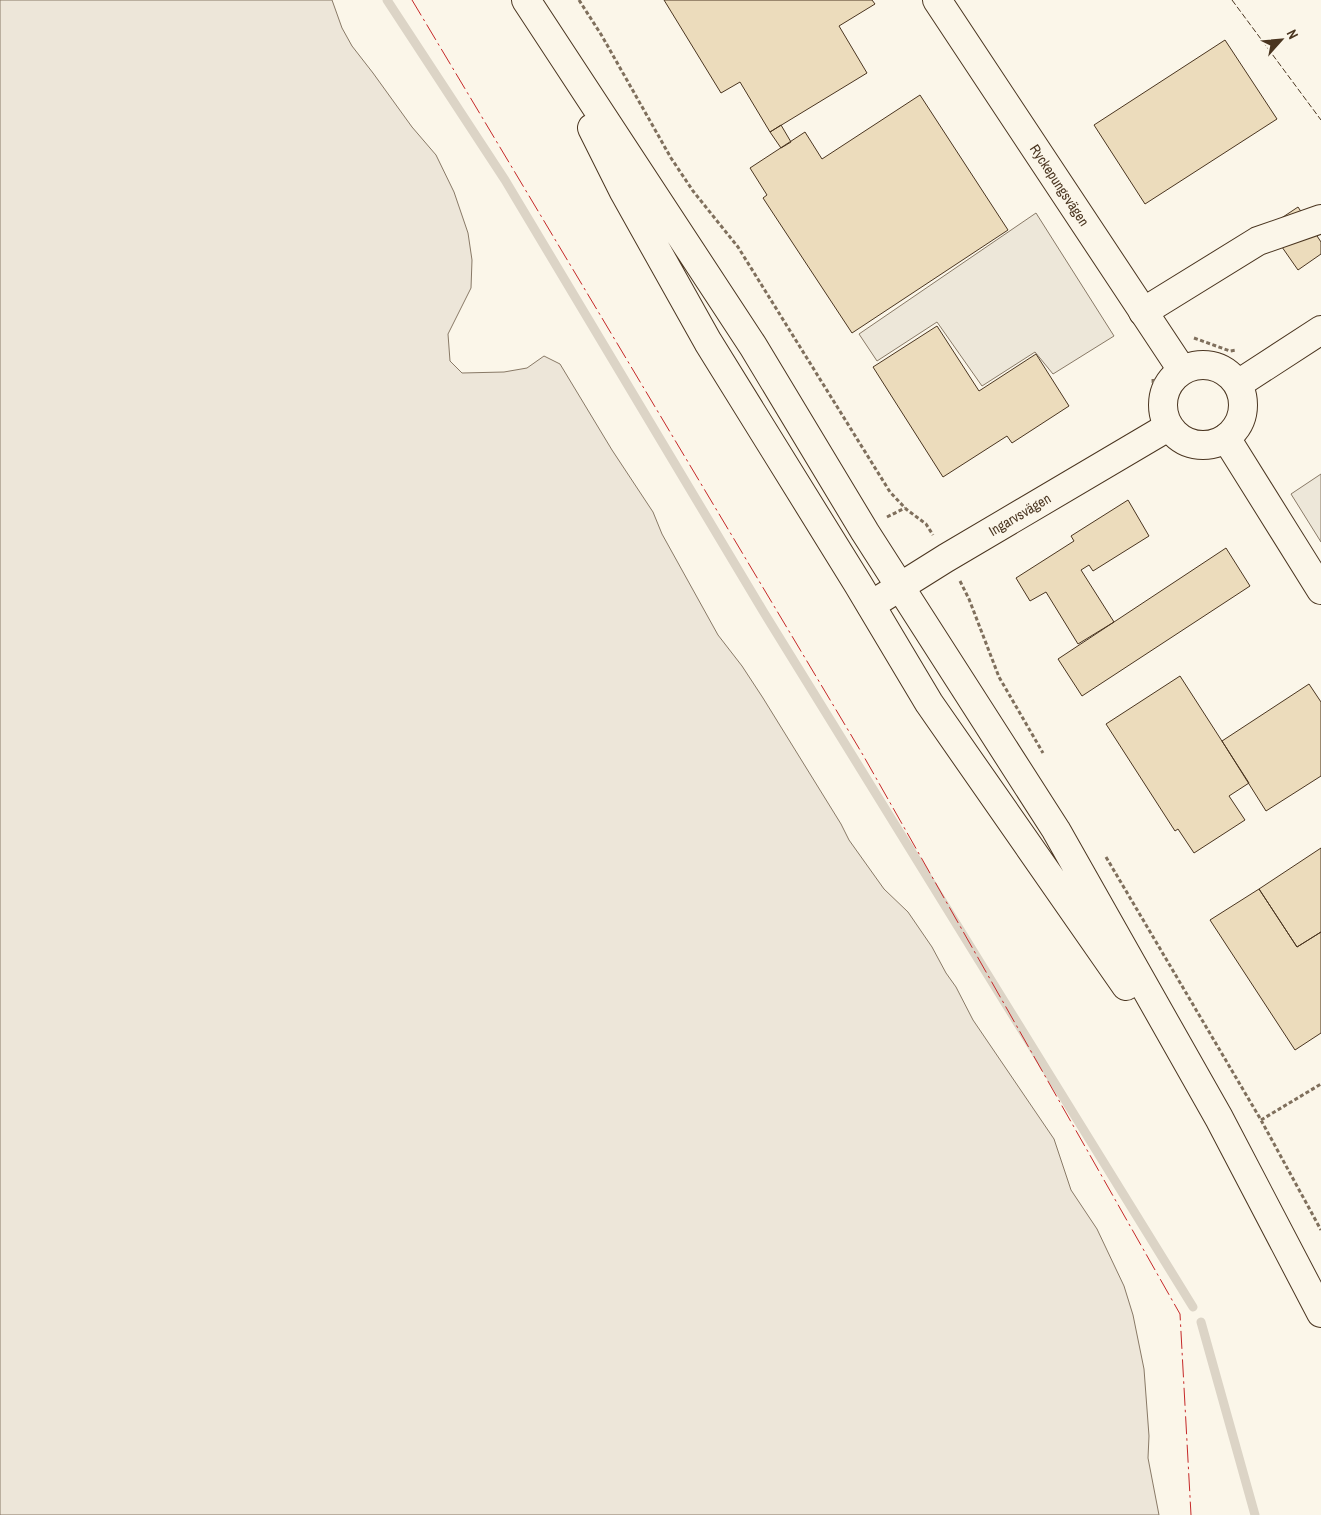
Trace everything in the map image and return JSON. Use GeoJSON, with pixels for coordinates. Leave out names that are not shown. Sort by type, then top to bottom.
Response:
{"type":"FeatureCollection","features":[{"type":"Feature","properties":{"kind":"main road","name":"Ryckepungsvägen"},"geometry":{"type":"LineString","coordinates":[[937,0],[1182,370]]}},
{"type":"Feature","properties":{"kind":"main road"},"geometry":{"type":"LineString","coordinates":[[527,3],[753,346],[865,532],[1056,830],[1219,1118],[1321,1314]]}},
{"type":"Feature","properties":{"kind":"main road"},"geometry":{"type":"LineString","coordinates":[[527,3],[624,192],[708,342],[871,605],[929,703],[1219,1118]]}},
{"type":"Feature","properties":{"kind":"main road"},"geometry":{"type":"LineString","coordinates":[[1143,312],[1258,241],[1321,219]]}},
{"type":"Feature","properties":{"kind":"main road"},"geometry":{"type":"LineString","coordinates":[[1238,384],[1321,330]]}},
{"type":"Feature","properties":{"kind":"main road"},"geometry":{"type":"LineString","coordinates":[[1194,365],[1218,368],[1229,374],[1238,384],[1243,403],[1242,414],[1236,427],[1226,438],[1214,444],[1188,443],[1168,427],[1162,409],[1165,391],[1169,383],[1182,370],[1194,365]]}},
{"type":"Feature","properties":{"kind":"main road","name":"Ingarvsvägen"},"geometry":{"type":"LineString","coordinates":[[871,605],[946,558],[1168,427]]}},
{"type":"Feature","properties":{"kind":"main road"},"geometry":{"type":"LineString","coordinates":[[1226,438],[1321,590]]}},
{"type":"Feature","properties":{"kind":"path"},"geometry":{"type":"LineString","coordinates":[[578,0],[602,36],[677,166],[693,191],[738,247],[890,492],[905,508],[926,524],[933,536],[942,531]]}},
{"type":"Feature","properties":{"kind":"path"},"geometry":{"type":"LineString","coordinates":[[1154,403],[1152,364],[1166,346],[1196,337],[1230,352],[1245,348]]}},
{"type":"Feature","properties":{"kind":"path"},"geometry":{"type":"LineString","coordinates":[[885,518],[905,508]]}},
{"type":"Feature","properties":{"kind":"path"},"geometry":{"type":"LineString","coordinates":[[946,558],[970,599],[999,677],[1043,754]]}},
{"type":"Feature","properties":{"kind":"path"},"geometry":{"type":"LineString","coordinates":[[1104,854],[1261,1120],[1321,1230]]}},
{"type":"Feature","properties":{"kind":"path"},"geometry":{"type":"LineString","coordinates":[[1261,1120],[1321,1084]]}},
{"type":"Feature","properties":{"kind":"shaded area"},"geometry":{"type":"Polygon","coordinates":[[[0,0],[332,0],[342,28],[352,46],[412,127],[436,155],[454,192],[468,233],[472,260],[471,288],[448,334],[450,361],[462,373],[504,372],[527,368],[544,356],[560,364],[612,450],[653,512],[662,534],[718,635],[742,666],[763,698],[849,840],[884,889],[908,912],[932,947],[973,1020],[1054,1139],[1071,1190],[1097,1229],[1124,1286],[1133,1315],[1144,1369],[1149,1436],[1148,1458],[1159,1515],[0,1515],[0,0]]]}},
{"type":"Feature","properties":{"kind":"shaded area"},"geometry":{"type":"Polygon","coordinates":[[[1036,213],[1114,336],[1053,374],[1035,352],[982,386],[937,322],[877,361],[859,334],[1036,213]]]}},
{"type":"Feature","properties":{"kind":"shaded area"},"geometry":{"type":"Polygon","coordinates":[[[1321,474],[1321,542],[1291,494],[1321,474]]]}},
{"type":"Feature","properties":{"kind":"building"},"geometry":{"type":"Polygon","coordinates":[[[664,0],[872,0],[875,4],[839,26],[867,73],[770,132],[740,82],[721,93],[664,0]]]}},
{"type":"Feature","properties":{"kind":"building"},"geometry":{"type":"Polygon","coordinates":[[[1225,40],[1277,119],[1145,204],[1094,125],[1225,40]]]}},
{"type":"Feature","properties":{"kind":"building"},"geometry":{"type":"Polygon","coordinates":[[[920,95],[1008,230],[852,333],[763,198],[767,195],[750,168],[805,132],[822,159],[920,95]]]}},
{"type":"Feature","properties":{"kind":"building"},"geometry":{"type":"Polygon","coordinates":[[[781,125],[791,142],[781,148],[770,132],[781,125]]]}},
{"type":"Feature","properties":{"kind":"building"},"geometry":{"type":"Polygon","coordinates":[[[1298,207],[1321,242],[1321,254],[1298,270],[1268,227],[1298,207]]]}},
{"type":"Feature","properties":{"kind":"building"},"geometry":{"type":"Polygon","coordinates":[[[937,326],[979,391],[1036,354],[1069,406],[1012,443],[1007,436],[943,477],[873,367],[937,326]]]}},
{"type":"Feature","properties":{"kind":"building"},"geometry":{"type":"Polygon","coordinates":[[[1128,500],[1149,536],[1093,571],[1089,565],[1081,570],[1114,622],[1078,644],[1046,592],[1030,601],[1016,578],[1074,541],[1071,536],[1128,500]]]}},
{"type":"Feature","properties":{"kind":"building"},"geometry":{"type":"Polygon","coordinates":[[[1226,548],[1250,586],[1082,696],[1058,659],[1226,548]]]}},
{"type":"Feature","properties":{"kind":"building"},"geometry":{"type":"Polygon","coordinates":[[[1180,676],[1249,783],[1229,796],[1245,820],[1194,853],[1178,829],[1175,831],[1106,724],[1180,676]]]}},
{"type":"Feature","properties":{"kind":"building"},"geometry":{"type":"Polygon","coordinates":[[[1309,684],[1321,702],[1321,776],[1266,811],[1222,741],[1309,684]]]}},
{"type":"Feature","properties":{"kind":"building"},"geometry":{"type":"Polygon","coordinates":[[[1321,848],[1321,932],[1297,947],[1259,889],[1321,848]]]}},
{"type":"Feature","properties":{"kind":"building"},"geometry":{"type":"Polygon","coordinates":[[[1259,889],[1297,947],[1321,932],[1321,1033],[1295,1050],[1210,920],[1259,889]]]}},
{"type":"Feature","properties":{"kind":"waterway"},"geometry":{"type":"LineString","coordinates":[[387,0],[505,180],[763,611],[1193,1307]]}},
{"type":"Feature","properties":{"kind":"waterway"},"geometry":{"type":"LineString","coordinates":[[1201,1322],[1255,1515]]}},
{"type":"Feature","properties":{"kind":"fence"},"geometry":{"type":"LineString","coordinates":[[1232,0],[1321,120]]}},
{"type":"Feature","properties":{"kind":"power"},"geometry":{"type":"LineString","coordinates":[[412,0],[863,755],[1180,1314],[1191,1515]]}}]}
